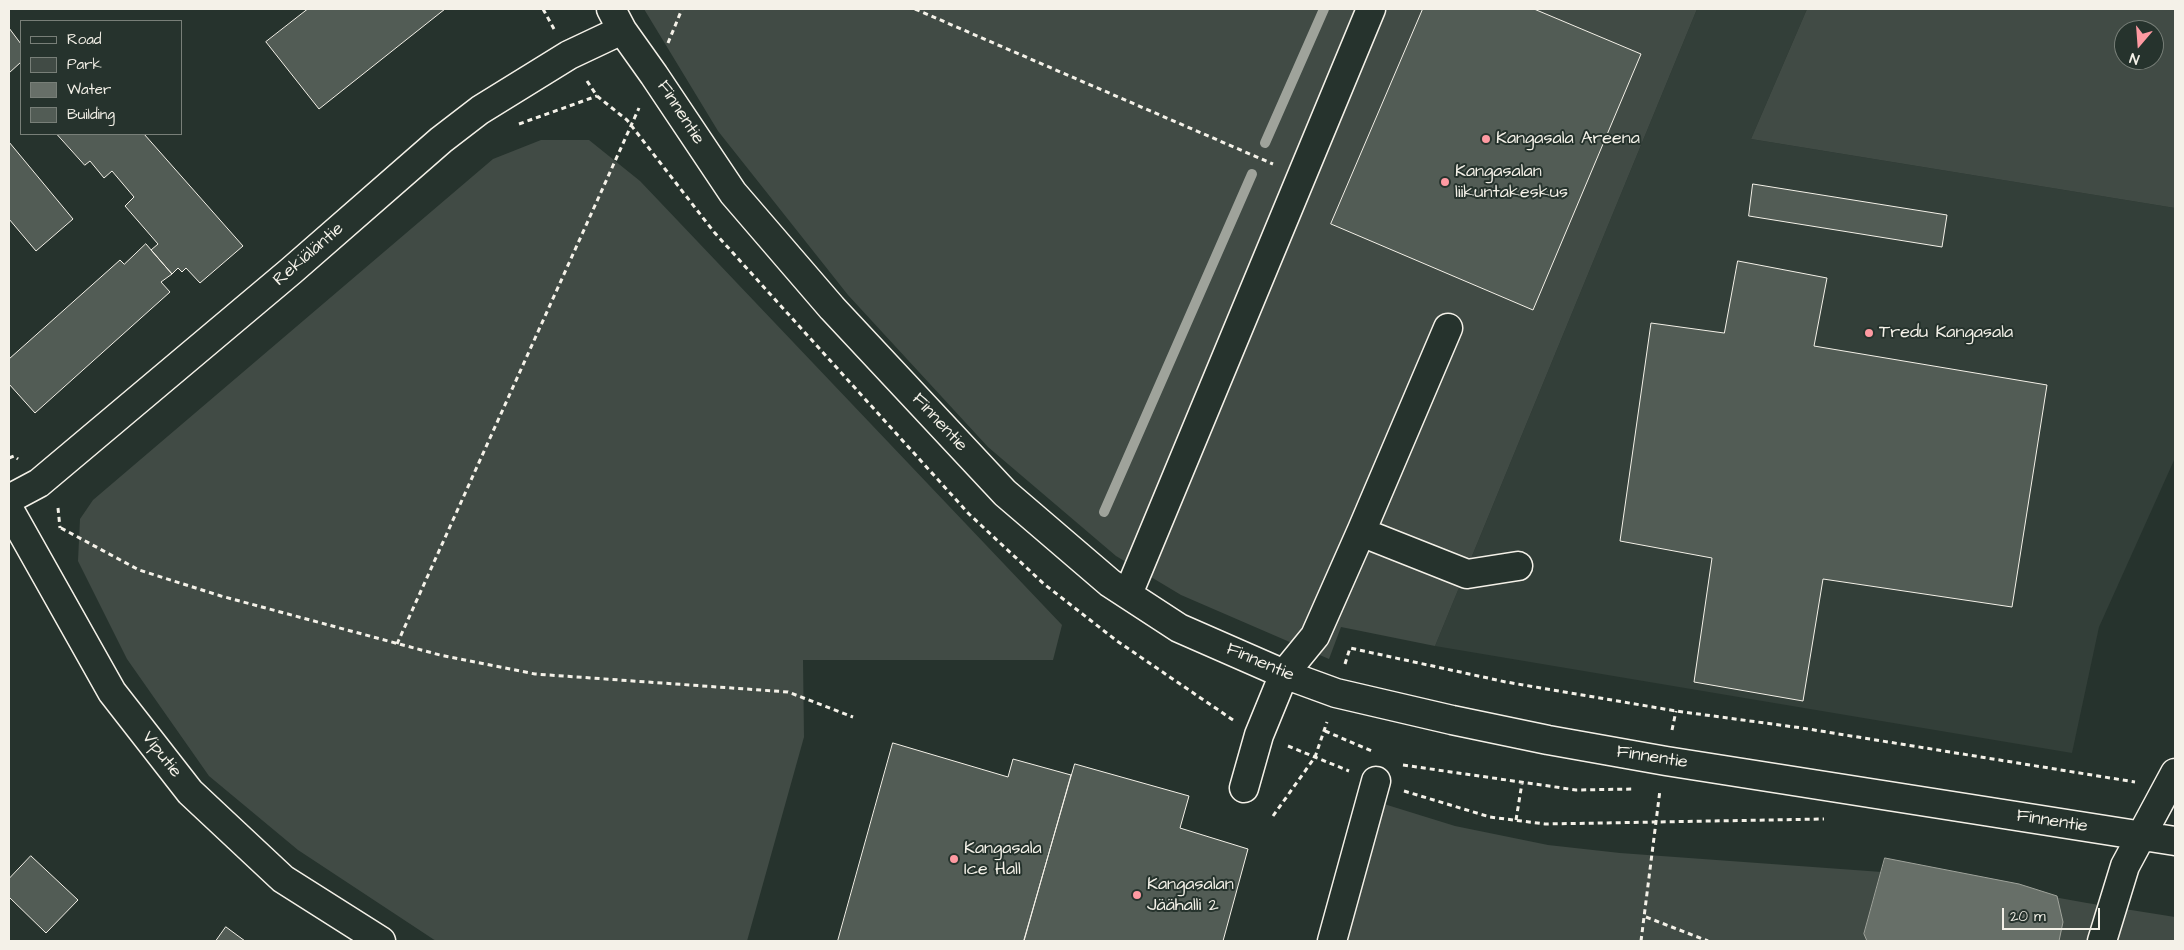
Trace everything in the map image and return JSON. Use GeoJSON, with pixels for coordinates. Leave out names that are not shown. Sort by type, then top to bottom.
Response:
{"type":"FeatureCollection","features":[{"type":"Feature","properties":{"kind":"street"},"geometry":{"type":"LineString","coordinates":[[1128,594],[1371,9]]}},
{"type":"Feature","properties":{"kind":"street","name":"Finnentie"},"geometry":{"type":"LineString","coordinates":[[616,19],[733,194],[832,308],[1005,493],[1110,583],[1179,628],[1284,674],[1336,693],[1452,720],[1548,740],[2175,841]]}},
{"type":"Feature","properties":{"kind":"street","name":"Rekiäläntie"},"geometry":{"type":"LineString","coordinates":[[9,499],[39,483],[290,271],[441,140],[480,110],[569,55],[616,19]]}},
{"type":"Feature","properties":{"kind":"street"},"geometry":{"type":"LineString","coordinates":[[1244,788],[1259,735],[1284,674],[1315,636],[1448,328]]}},
{"type":"Feature","properties":{"kind":"street","name":"Viputie"},"geometry":{"type":"LineString","coordinates":[[9,509],[112,692],[190,792],[283,879],[381,941]]}},
{"type":"Feature","properties":{"kind":"street"},"geometry":{"type":"LineString","coordinates":[[1361,532],[1467,574],[1518,566]]}},
{"type":"Feature","properties":{"kind":"street"},"geometry":{"type":"LineString","coordinates":[[2102,941],[2125,866],[2171,780]]}},
{"type":"Feature","properties":{"kind":"street"},"geometry":{"type":"LineString","coordinates":[[1332,941],[1376,781]]}},
{"type":"Feature","properties":{"kind":"path"},"geometry":{"type":"LineString","coordinates":[[397,644],[682,9]]}},
{"type":"Feature","properties":{"kind":"path"},"geometry":{"type":"LineString","coordinates":[[915,9],[1301,176]]}},
{"type":"Feature","properties":{"kind":"path"},"geometry":{"type":"LineString","coordinates":[[62,536],[61,528],[139,570],[221,596],[440,655],[535,674],[788,692],[853,717]]}},
{"type":"Feature","properties":{"kind":"path"},"geometry":{"type":"LineString","coordinates":[[1273,816],[1315,757],[1325,731],[1350,648],[1506,682],[1676,711],[2171,780]]}},
{"type":"Feature","properties":{"kind":"path"},"geometry":{"type":"LineString","coordinates":[[1325,731],[1378,754]]}},
{"type":"Feature","properties":{"kind":"path"},"geometry":{"type":"LineString","coordinates":[[1259,735],[1376,781],[1490,817],[1545,824],[1833,820]]}},
{"type":"Feature","properties":{"kind":"path"},"geometry":{"type":"LineString","coordinates":[[1396,762],[1405,766],[1576,790],[1642,788]]}},
{"type":"Feature","properties":{"kind":"path"},"geometry":{"type":"LineString","coordinates":[[1516,820],[1522,782]]}},
{"type":"Feature","properties":{"kind":"path"},"geometry":{"type":"LineString","coordinates":[[1651,788],[1660,788]]}},
{"type":"Feature","properties":{"kind":"path"},"geometry":{"type":"LineString","coordinates":[[1641,941],[1655,822]]}},
{"type":"Feature","properties":{"kind":"path"},"geometry":{"type":"LineString","coordinates":[[1645,917],[1708,941]]}},
{"type":"Feature","properties":{"kind":"shaded area","name":"Tredu Kangasala"},"geometry":{"type":"Polygon","coordinates":[[[1697,9],[1807,9],[1751,139],[2175,208],[2175,458],[2099,627],[2072,753],[1435,646],[1697,9]]]}},
{"type":"Feature","properties":{"kind":"green space"},"geometry":{"type":"Polygon","coordinates":[[[644,9],[1697,9],[1435,646],[1341,627],[1329,659],[1181,595],[1116,556],[988,447],[848,295],[718,131],[644,9]]]}},
{"type":"Feature","properties":{"kind":"green space"},"geometry":{"type":"Polygon","coordinates":[[[1807,9],[2175,9],[2175,208],[1751,139],[1807,9]]]}},
{"type":"Feature","properties":{"kind":"green space"},"geometry":{"type":"Polygon","coordinates":[[[541,140],[589,140],[640,181],[1062,625],[1053,660],[803,660],[804,737],[747,941],[436,941],[298,850],[209,776],[127,659],[78,561],[80,519],[93,500],[493,159],[541,140]]]}},
{"type":"Feature","properties":{"kind":"green space"},"geometry":{"type":"Polygon","coordinates":[[[1384,804],[1455,826],[1548,845],[1620,853],[1937,876],[2175,917],[2175,941],[1346,941],[1384,804]]]}},
{"type":"Feature","properties":{"kind":"water"},"geometry":{"type":"Polygon","coordinates":[[[1885,858],[2019,884],[2057,896],[2063,922],[2059,941],[1867,941],[1864,934],[1885,858]]]}},
{"type":"Feature","properties":{"kind":"building"},"geometry":{"type":"Polygon","coordinates":[[[308,9],[445,9],[319,109],[266,42],[308,9]]]}},
{"type":"Feature","properties":{"kind":"building","name":"Kangasala Areena"},"geometry":{"type":"Polygon","coordinates":[[[1423,9],[1534,9],[1641,54],[1533,310],[1331,224],[1423,9]]]}},
{"type":"Feature","properties":{"kind":"building"},"geometry":{"type":"Polygon","coordinates":[[[9,28],[20,43],[20,63],[9,73],[9,28]]]}},
{"type":"Feature","properties":{"kind":"building"},"geometry":{"type":"Polygon","coordinates":[[[58,135],[145,135],[243,246],[200,283],[186,268],[182,272],[178,268],[172,274],[151,250],[158,244],[125,206],[134,197],[112,171],[104,178],[90,161],[85,165],[58,135]]]}},
{"type":"Feature","properties":{"kind":"building"},"geometry":{"type":"Polygon","coordinates":[[[9,142],[73,219],[36,251],[9,219],[9,142]]]}},
{"type":"Feature","properties":{"kind":"building"},"geometry":{"type":"Polygon","coordinates":[[[1753,184],[1947,215],[1942,247],[1749,216],[1753,184]]]}},
{"type":"Feature","properties":{"kind":"building"},"geometry":{"type":"Polygon","coordinates":[[[146,244],[172,274],[161,282],[170,292],[35,413],[9,384],[9,359],[120,260],[124,264],[146,244]]]}},
{"type":"Feature","properties":{"kind":"building"},"geometry":{"type":"Polygon","coordinates":[[[1738,261],[1827,278],[1814,346],[2047,385],[2012,607],[1823,579],[1803,701],[1694,682],[1712,558],[1620,541],[1651,323],[1724,333],[1738,261]]]}},
{"type":"Feature","properties":{"kind":"building","name":"Kangasala Ice Hall"},"geometry":{"type":"Polygon","coordinates":[[[893,743],[1008,777],[1013,759],[1071,775],[1024,941],[838,941],[893,743]]]}},
{"type":"Feature","properties":{"kind":"building","name":"Kangasalan Jäähalli 2"},"geometry":{"type":"Polygon","coordinates":[[[1075,764],[1189,796],[1180,828],[1248,849],[1223,941],[1024,941],[1075,764]]]}},
{"type":"Feature","properties":{"kind":"building"},"geometry":{"type":"Polygon","coordinates":[[[31,856],[78,900],[46,933],[9,897],[9,879],[31,856]]]}},
{"type":"Feature","properties":{"kind":"building"},"geometry":{"type":"Polygon","coordinates":[[[226,927],[245,941],[216,941],[226,927]]]}},
{"type":"Feature","properties":{"kind":"waterway"},"geometry":{"type":"LineString","coordinates":[[1265,143],[1324,9]]}},
{"type":"Feature","properties":{"kind":"waterway"},"geometry":{"type":"LineString","coordinates":[[1104,512],[1252,174]]}},
{"type":"Feature","properties":{"kind":"place","name":"Kangasala Areena"},"geometry":{"type":"Point","coordinates":[1486,139]}},
{"type":"Feature","properties":{"kind":"place","name":"Kangasalan liikuntakeskus"},"geometry":{"type":"Point","coordinates":[1445,182]}},
{"type":"Feature","properties":{"kind":"place","name":"Tredu Kangasala"},"geometry":{"type":"Point","coordinates":[1869,333]}},
{"type":"Feature","properties":{"kind":"place","name":"Kangasala Ice Hall"},"geometry":{"type":"Point","coordinates":[954,859]}},
{"type":"Feature","properties":{"kind":"place","name":"Kangasalan Jäähalli 2"},"geometry":{"type":"Point","coordinates":[1137,895]}}]}
